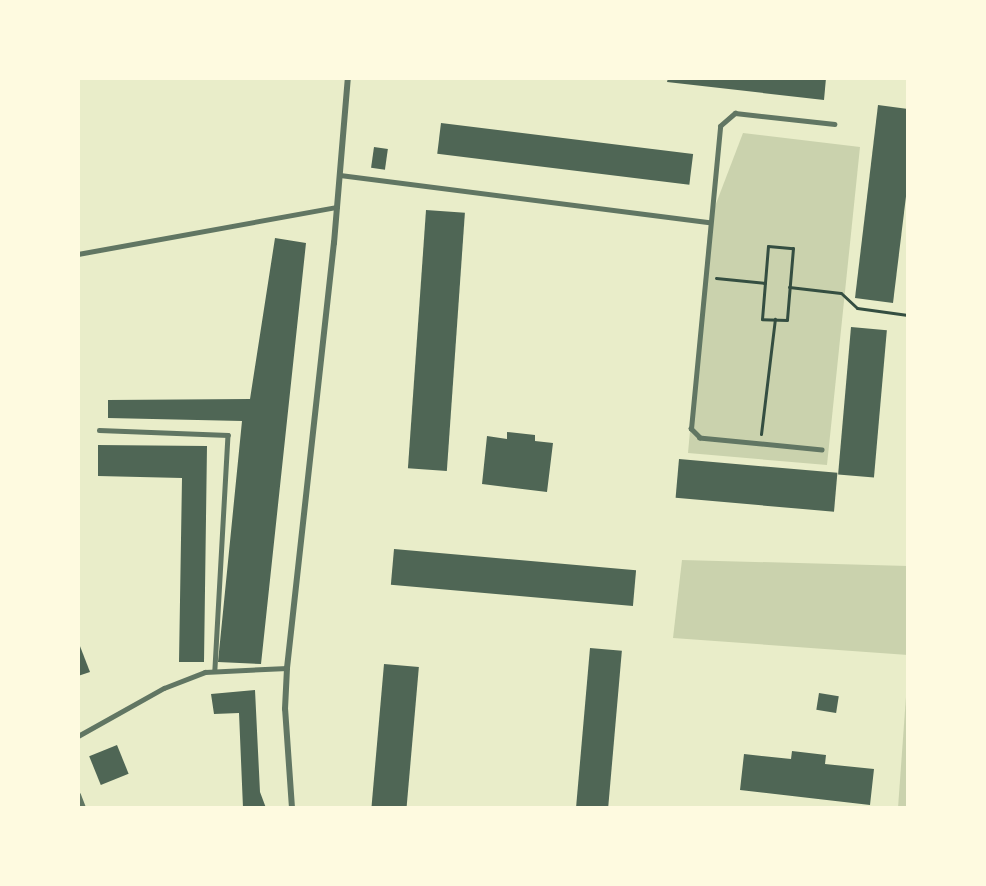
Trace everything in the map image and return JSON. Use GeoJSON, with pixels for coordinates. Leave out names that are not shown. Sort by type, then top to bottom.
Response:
{"type":"FeatureCollection","features":[{"type":"Feature","properties":{"kind":"street"},"geometry":{"type":"LineString","coordinates":[[292,808],[286,719],[287,668],[337,207],[348,78]]}},
{"type":"Feature","properties":{"kind":"street"},"geometry":{"type":"LineString","coordinates":[[78,795],[83,808]]}},
{"type":"Feature","properties":{"kind":"lane"},"geometry":{"type":"LineString","coordinates":[[822,450],[692,434],[717,144],[725,119],[735,113],[746,113],[834,124]]}},
{"type":"Feature","properties":{"kind":"lane"},"geometry":{"type":"LineString","coordinates":[[340,175],[709,222]]}},
{"type":"Feature","properties":{"kind":"lane"},"geometry":{"type":"LineString","coordinates":[[78,254],[337,207]]}},
{"type":"Feature","properties":{"kind":"lane"},"geometry":{"type":"LineString","coordinates":[[99,430],[228,435],[215,671]]}},
{"type":"Feature","properties":{"kind":"lane"},"geometry":{"type":"LineString","coordinates":[[78,736],[164,688],[215,671],[287,668]]}},
{"type":"Feature","properties":{"kind":"path"},"geometry":{"type":"LineString","coordinates":[[768,246],[793,248],[786,320],[762,319],[765,283],[768,246]]}},
{"type":"Feature","properties":{"kind":"path"},"geometry":{"type":"LineString","coordinates":[[705,276],[765,283]]}},
{"type":"Feature","properties":{"kind":"path"},"geometry":{"type":"LineString","coordinates":[[789,286],[841,293],[857,308],[908,315]]}},
{"type":"Feature","properties":{"kind":"path"},"geometry":{"type":"LineString","coordinates":[[760,444],[775,320]]}},
{"type":"Feature","properties":{"kind":"green space"},"geometry":{"type":"Polygon","coordinates":[[[743,133],[860,147],[827,465],[688,453],[709,222],[743,133]]]}},
{"type":"Feature","properties":{"kind":"green space"},"geometry":{"type":"Polygon","coordinates":[[[682,560],[908,566],[908,655],[673,638],[682,560]]]}},
{"type":"Feature","properties":{"kind":"green space"},"geometry":{"type":"Polygon","coordinates":[[[908,669],[908,808],[898,808],[908,669]]]}},
{"type":"Feature","properties":{"kind":"building"},"geometry":{"type":"Polygon","coordinates":[[[668,78],[826,78],[824,100],[667,82],[668,78]]]}},
{"type":"Feature","properties":{"kind":"building"},"geometry":{"type":"Polygon","coordinates":[[[878,105],[908,109],[908,180],[893,303],[855,298],[878,105]]]}},
{"type":"Feature","properties":{"kind":"building"},"geometry":{"type":"Polygon","coordinates":[[[441,123],[693,154],[689,185],[437,154],[441,123]]]}},
{"type":"Feature","properties":{"kind":"building"},"geometry":{"type":"Polygon","coordinates":[[[374,147],[388,149],[385,170],[371,168],[374,147]]]}},
{"type":"Feature","properties":{"kind":"building"},"geometry":{"type":"Polygon","coordinates":[[[426,210],[465,213],[447,471],[408,468],[426,210]]]}},
{"type":"Feature","properties":{"kind":"building"},"geometry":{"type":"Polygon","coordinates":[[[275,238],[306,243],[261,664],[218,662],[242,421],[108,418],[108,400],[250,399],[275,238]]]}},
{"type":"Feature","properties":{"kind":"building"},"geometry":{"type":"Polygon","coordinates":[[[851,327],[887,330],[874,478],[838,474],[851,327]]]}},
{"type":"Feature","properties":{"kind":"building"},"geometry":{"type":"Polygon","coordinates":[[[507,432],[535,435],[535,441],[553,443],[547,492],[482,484],[487,436],[507,439],[507,432]]]}},
{"type":"Feature","properties":{"kind":"building"},"geometry":{"type":"Polygon","coordinates":[[[98,445],[207,446],[204,662],[179,662],[182,478],[98,476],[98,445]]]}},
{"type":"Feature","properties":{"kind":"building"},"geometry":{"type":"Polygon","coordinates":[[[679,459],[837,473],[834,512],[676,498],[679,459]]]}},
{"type":"Feature","properties":{"kind":"building"},"geometry":{"type":"Polygon","coordinates":[[[394,549],[636,570],[633,606],[391,585],[394,549]]]}},
{"type":"Feature","properties":{"kind":"building"},"geometry":{"type":"Polygon","coordinates":[[[78,641],[90,672],[78,676],[78,641]]]}},
{"type":"Feature","properties":{"kind":"building"},"geometry":{"type":"Polygon","coordinates":[[[590,648],[622,651],[608,808],[576,808],[590,648]]]}},
{"type":"Feature","properties":{"kind":"building"},"geometry":{"type":"Polygon","coordinates":[[[384,664],[419,667],[407,808],[371,807],[384,664]]]}},
{"type":"Feature","properties":{"kind":"building"},"geometry":{"type":"Polygon","coordinates":[[[255,690],[260,792],[266,808],[243,808],[239,713],[214,714],[211,694],[255,690]]]}},
{"type":"Feature","properties":{"kind":"building"},"geometry":{"type":"Polygon","coordinates":[[[819,693],[839,696],[836,713],[816,710],[819,693]]]}},
{"type":"Feature","properties":{"kind":"building"},"geometry":{"type":"Polygon","coordinates":[[[117,745],[129,774],[101,785],[89,756],[117,745]]]}},
{"type":"Feature","properties":{"kind":"building"},"geometry":{"type":"Polygon","coordinates":[[[792,751],[826,755],[825,764],[874,769],[870,805],[740,790],[744,754],[791,759],[792,751]]]}}]}
